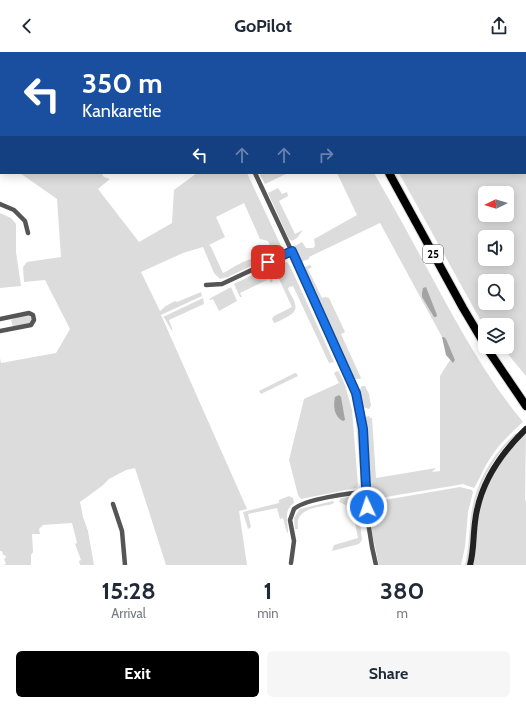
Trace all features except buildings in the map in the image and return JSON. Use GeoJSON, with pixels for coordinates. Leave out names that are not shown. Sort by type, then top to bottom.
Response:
{"type":"FeatureCollection","features":[{"type":"Feature","properties":{"kind":"highway","name":"25"},"geometry":{"type":"LineString","coordinates":[[390,174],[439,265],[478,332]]}},
{"type":"Feature","properties":{"kind":"highway","name":"25"},"geometry":{"type":"LineString","coordinates":[[491,354],[526,406]]}},
{"type":"Feature","properties":{"kind":"street"},"geometry":{"type":"LineString","coordinates":[[255,174],[356,393],[363,429],[369,534],[376,565]]}},
{"type":"Feature","properties":{"kind":"street"},"geometry":{"type":"LineString","coordinates":[[0,204],[14,210],[25,221],[28,233]]}},
{"type":"Feature","properties":{"kind":"street"},"geometry":{"type":"LineString","coordinates":[[206,285],[222,284],[292,251]]}},
{"type":"Feature","properties":{"kind":"street"},"geometry":{"type":"LineString","coordinates":[[0,318],[29,312],[33,315],[34,320],[31,324],[0,331]]}},
{"type":"Feature","properties":{"kind":"street"},"geometry":{"type":"LineString","coordinates":[[470,565],[473,553],[476,514],[484,488],[497,462],[526,429]]}},
{"type":"Feature","properties":{"kind":"street"},"geometry":{"type":"LineString","coordinates":[[291,563],[294,541],[290,520],[294,509],[303,504],[351,493],[366,492]]}},
{"type":"Feature","properties":{"kind":"street"},"geometry":{"type":"LineString","coordinates":[[113,504],[122,531],[123,565]]}},
{"type":"Feature","properties":{"kind":"shaded area"},"geometry":{"type":"Polygon","coordinates":[[[21,174],[102,174],[104,177],[110,179],[98,189],[139,242],[172,223],[174,190],[196,174],[247,174],[282,248],[281,252],[271,257],[267,253],[272,250],[268,241],[260,239],[244,203],[216,217],[225,237],[209,245],[223,273],[248,260],[263,260],[228,277],[220,279],[214,273],[203,247],[183,253],[141,272],[160,311],[175,301],[177,302],[201,292],[202,296],[161,315],[247,509],[239,511],[247,565],[166,565],[135,468],[126,470],[109,479],[80,502],[88,531],[94,565],[80,565],[79,561],[81,560],[75,544],[77,543],[72,523],[43,525],[39,529],[40,534],[32,534],[33,552],[31,555],[31,565],[3,565],[6,564],[4,559],[6,558],[2,551],[0,551],[0,358],[1,363],[56,353],[70,329],[45,280],[24,282],[23,267],[27,262],[61,257],[57,199],[21,174]]]}},
{"type":"Feature","properties":{"kind":"shaded area"},"geometry":{"type":"Polygon","coordinates":[[[260,174],[286,174],[265,184],[260,174]]]}},
{"type":"Feature","properties":{"kind":"shaded area"},"geometry":{"type":"Polygon","coordinates":[[[337,174],[375,174],[465,338],[492,381],[523,422],[496,449],[474,488],[463,484],[379,498],[370,506],[365,417],[369,416],[372,418],[376,478],[436,468],[432,472],[440,471],[440,376],[450,360],[453,362],[455,360],[444,337],[442,337],[380,223],[309,257],[309,259],[300,262],[294,250],[295,246],[302,242],[306,248],[313,248],[315,246],[314,239],[357,215],[337,174]]]}},
{"type":"Feature","properties":{"kind":"shaded area"},"geometry":{"type":"Polygon","coordinates":[[[400,174],[526,174],[526,376],[508,354],[514,354],[514,318],[479,318],[400,174]]]}},
{"type":"Feature","properties":{"kind":"shaded area"},"geometry":{"type":"Polygon","coordinates":[[[278,188],[282,194],[287,192],[288,196],[279,201],[295,234],[303,230],[297,238],[292,241],[289,239],[268,193],[278,188]]]}},
{"type":"Feature","properties":{"kind":"shaded area"},"geometry":{"type":"Polygon","coordinates":[[[0,213],[11,218],[16,224],[16,252],[21,286],[0,288],[0,213]]]}},
{"type":"Feature","properties":{"kind":"shaded area"},"geometry":{"type":"Polygon","coordinates":[[[282,262],[287,262],[290,266],[334,362],[329,363],[293,286],[289,287],[288,289],[295,302],[296,306],[294,312],[274,323],[272,319],[274,316],[292,307],[273,266],[282,262]]]}},
{"type":"Feature","properties":{"kind":"shaded area"},"geometry":{"type":"Polygon","coordinates":[[[310,265],[312,267],[308,269],[322,298],[329,298],[345,332],[341,334],[361,378],[360,379],[354,379],[302,268],[310,265]]]}},
{"type":"Feature","properties":{"kind":"shaded area"},"geometry":{"type":"Polygon","coordinates":[[[267,268],[273,280],[272,282],[271,283],[269,279],[240,293],[242,297],[240,297],[234,284],[267,268]]]}},
{"type":"Feature","properties":{"kind":"shaded area"},"geometry":{"type":"Polygon","coordinates":[[[231,287],[237,301],[219,311],[213,299],[209,299],[231,287]]]}},
{"type":"Feature","properties":{"kind":"shaded area"},"geometry":{"type":"Polygon","coordinates":[[[426,287],[437,315],[436,317],[434,317],[422,297],[423,288],[426,287]]]}},
{"type":"Feature","properties":{"kind":"shaded area"},"geometry":{"type":"Polygon","coordinates":[[[203,298],[204,304],[169,320],[173,331],[163,317],[203,298]]]}},
{"type":"Feature","properties":{"kind":"shaded area"},"geometry":{"type":"Polygon","coordinates":[[[29,315],[32,319],[30,323],[13,327],[11,320],[29,315]]]}},
{"type":"Feature","properties":{"kind":"shaded area"},"geometry":{"type":"Polygon","coordinates":[[[442,337],[446,339],[455,360],[453,363],[446,355],[442,337]]]}},
{"type":"Feature","properties":{"kind":"shaded area"},"geometry":{"type":"Polygon","coordinates":[[[337,371],[339,372],[345,385],[352,410],[358,485],[356,488],[301,499],[298,495],[289,460],[304,399],[339,383],[334,373],[337,371]]]}},
{"type":"Feature","properties":{"kind":"shaded area"},"geometry":{"type":"Polygon","coordinates":[[[342,371],[348,380],[356,408],[358,420],[363,482],[361,485],[355,408],[342,371]]]}},
{"type":"Feature","properties":{"kind":"shaded area"},"geometry":{"type":"Polygon","coordinates":[[[295,373],[298,376],[261,394],[259,391],[295,373]]]}},
{"type":"Feature","properties":{"kind":"shaded area"},"geometry":{"type":"Polygon","coordinates":[[[362,386],[365,386],[369,394],[371,406],[369,409],[363,407],[359,391],[362,386]]]}},
{"type":"Feature","properties":{"kind":"shaded area"},"geometry":{"type":"Polygon","coordinates":[[[339,395],[341,397],[345,420],[343,421],[336,414],[334,407],[335,397],[339,395]]]}},
{"type":"Feature","properties":{"kind":"shaded area"},"geometry":{"type":"Polygon","coordinates":[[[516,433],[517,434],[508,443],[494,462],[482,484],[474,507],[470,554],[467,565],[465,565],[471,516],[476,492],[492,460],[507,441],[516,433]]]}},
{"type":"Feature","properties":{"kind":"shaded area"},"geometry":{"type":"Polygon","coordinates":[[[526,434],[526,565],[473,565],[478,519],[484,495],[494,472],[509,452],[526,434]]]}},
{"type":"Feature","properties":{"kind":"shaded area"},"geometry":{"type":"Polygon","coordinates":[[[460,487],[472,490],[473,492],[468,512],[465,547],[461,565],[379,565],[372,533],[370,509],[379,501],[460,487]]]}},
{"type":"Feature","properties":{"kind":"shaded area"},"geometry":{"type":"Polygon","coordinates":[[[289,496],[293,498],[294,503],[288,509],[287,513],[287,533],[283,518],[280,519],[277,508],[248,514],[251,527],[248,529],[243,512],[279,503],[279,500],[289,496]]]}},
{"type":"Feature","properties":{"kind":"shaded area"},"geometry":{"type":"Polygon","coordinates":[[[352,497],[359,499],[362,540],[359,544],[332,551],[334,545],[358,538],[354,509],[339,502],[341,498],[352,497]]]}},
{"type":"Feature","properties":{"kind":"shaded area"},"geometry":{"type":"Polygon","coordinates":[[[333,501],[334,503],[332,504],[313,508],[304,512],[298,520],[298,529],[295,529],[294,518],[300,509],[333,501]]]}},
{"type":"Feature","properties":{"kind":"route"},"geometry":{"type":"LineString","coordinates":[[268,262],[292,251],[344,363],[356,393],[362,416],[367,507]]}}]}
